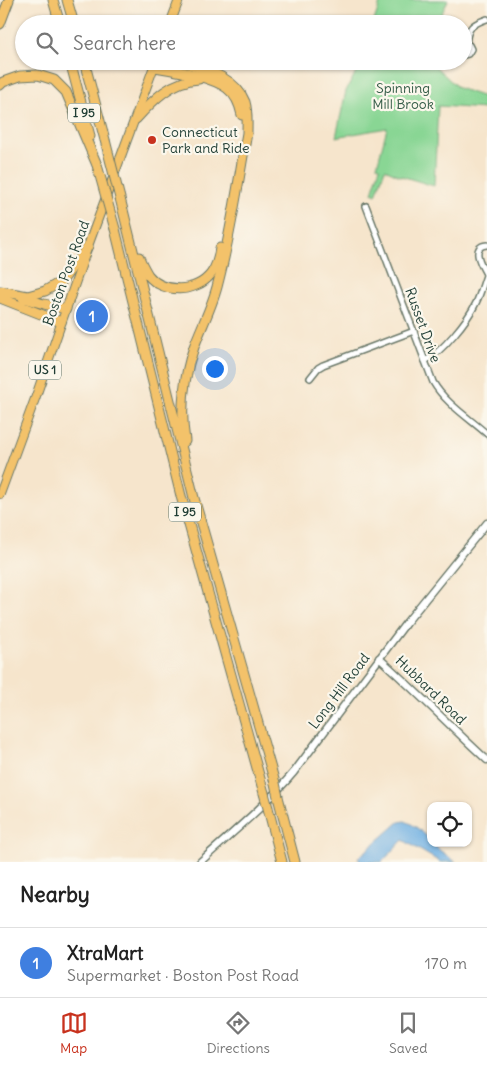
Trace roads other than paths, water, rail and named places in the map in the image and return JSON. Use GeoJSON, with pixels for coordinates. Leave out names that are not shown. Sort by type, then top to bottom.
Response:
{"type":"FeatureCollection","features":[{"type":"Feature","properties":{"kind":"highway"},"geometry":{"type":"LineString","coordinates":[[0,24],[9,0]]}},
{"type":"Feature","properties":{"kind":"highway"},"geometry":{"type":"LineString","coordinates":[[54,0],[58,15]]}},
{"type":"Feature","properties":{"kind":"highway"},"geometry":{"type":"LineString","coordinates":[[67,0],[71,15]]}},
{"type":"Feature","properties":{"kind":"highway","name":"I 95"},"geometry":{"type":"LineString","coordinates":[[72,70],[115,229],[181,496],[282,862]]}},
{"type":"Feature","properties":{"kind":"highway","name":"I 95"},"geometry":{"type":"LineString","coordinates":[[86,70],[194,498],[275,783],[295,862]]}},
{"type":"Feature","properties":{"kind":"highway"},"geometry":{"type":"LineString","coordinates":[[123,210],[140,259],[149,276],[162,286],[178,289],[192,288],[204,282],[212,273],[219,257],[242,129],[242,113],[237,99],[227,88],[211,80],[175,70]]}},
{"type":"Feature","properties":{"kind":"highway"},"geometry":{"type":"LineString","coordinates":[[194,498],[184,438],[185,388],[192,355],[218,285],[247,133],[248,116],[238,89],[227,80],[205,70]]}},
{"type":"Feature","properties":{"kind":"highway"},"geometry":{"type":"LineString","coordinates":[[0,85],[20,76],[38,75],[54,80],[66,92],[97,165]]}},
{"type":"Feature","properties":{"kind":"highway"},"geometry":{"type":"LineString","coordinates":[[136,119],[158,96],[172,87],[185,81],[197,79],[211,80]]}},
{"type":"Feature","properties":{"kind":"highway"},"geometry":{"type":"LineString","coordinates":[[1,294],[28,296],[45,291],[62,281],[88,246]]}},
{"type":"Feature","properties":{"kind":"highway"},"geometry":{"type":"LineString","coordinates":[[1,294],[66,309]]}},
{"type":"Feature","properties":{"kind":"highway"},"geometry":{"type":"LineString","coordinates":[[1,294],[61,322]]}},
{"type":"Feature","properties":{"kind":"main road"},"geometry":{"type":"LineString","coordinates":[[173,15],[179,0]]}},
{"type":"Feature","properties":{"kind":"main road","name":"Boston Post Road"},"geometry":{"type":"LineString","coordinates":[[0,494],[88,246],[154,70]]}},
{"type":"Feature","properties":{"kind":"street"},"geometry":{"type":"LineString","coordinates":[[472,27],[475,23],[487,19]]}},
{"type":"Feature","properties":{"kind":"street","name":"Russet Drive"},"geometry":{"type":"LineString","coordinates":[[366,206],[433,382],[438,391],[487,434]]}},
{"type":"Feature","properties":{"kind":"street"},"geometry":{"type":"LineString","coordinates":[[424,360],[432,357],[442,348],[476,303],[487,274],[478,256],[478,249],[482,245],[487,245]]}},
{"type":"Feature","properties":{"kind":"street"},"geometry":{"type":"LineString","coordinates":[[310,378],[323,365],[414,331]]}},
{"type":"Feature","properties":{"kind":"street","name":"Long Hill Road"},"geometry":{"type":"LineString","coordinates":[[200,862],[284,784],[379,658],[487,523]]}},
{"type":"Feature","properties":{"kind":"street","name":"Hubbard Road"},"geometry":{"type":"LineString","coordinates":[[379,658],[487,760]]}},
{"type":"Feature","properties":{"kind":"water"},"geometry":{"type":"Polygon","coordinates":[[[405,821],[412,825],[427,837],[427,847],[436,847],[456,862],[440,862],[403,840],[382,862],[361,862],[358,858],[399,822],[405,821]]]}},
{"type":"Feature","properties":{"kind":"place","name":"Connecticut Park and Ride"},"geometry":{"type":"Point","coordinates":[152,140]}},
{"type":"Feature","properties":{"kind":"place","name":"XtraMart"},"geometry":{"type":"Point","coordinates":[92,316]}},
{"type":"Feature","properties":{"kind":"park label","name":"Spinning Mill Brook"},"geometry":{"type":"Point","coordinates":[403,96]}}]}
